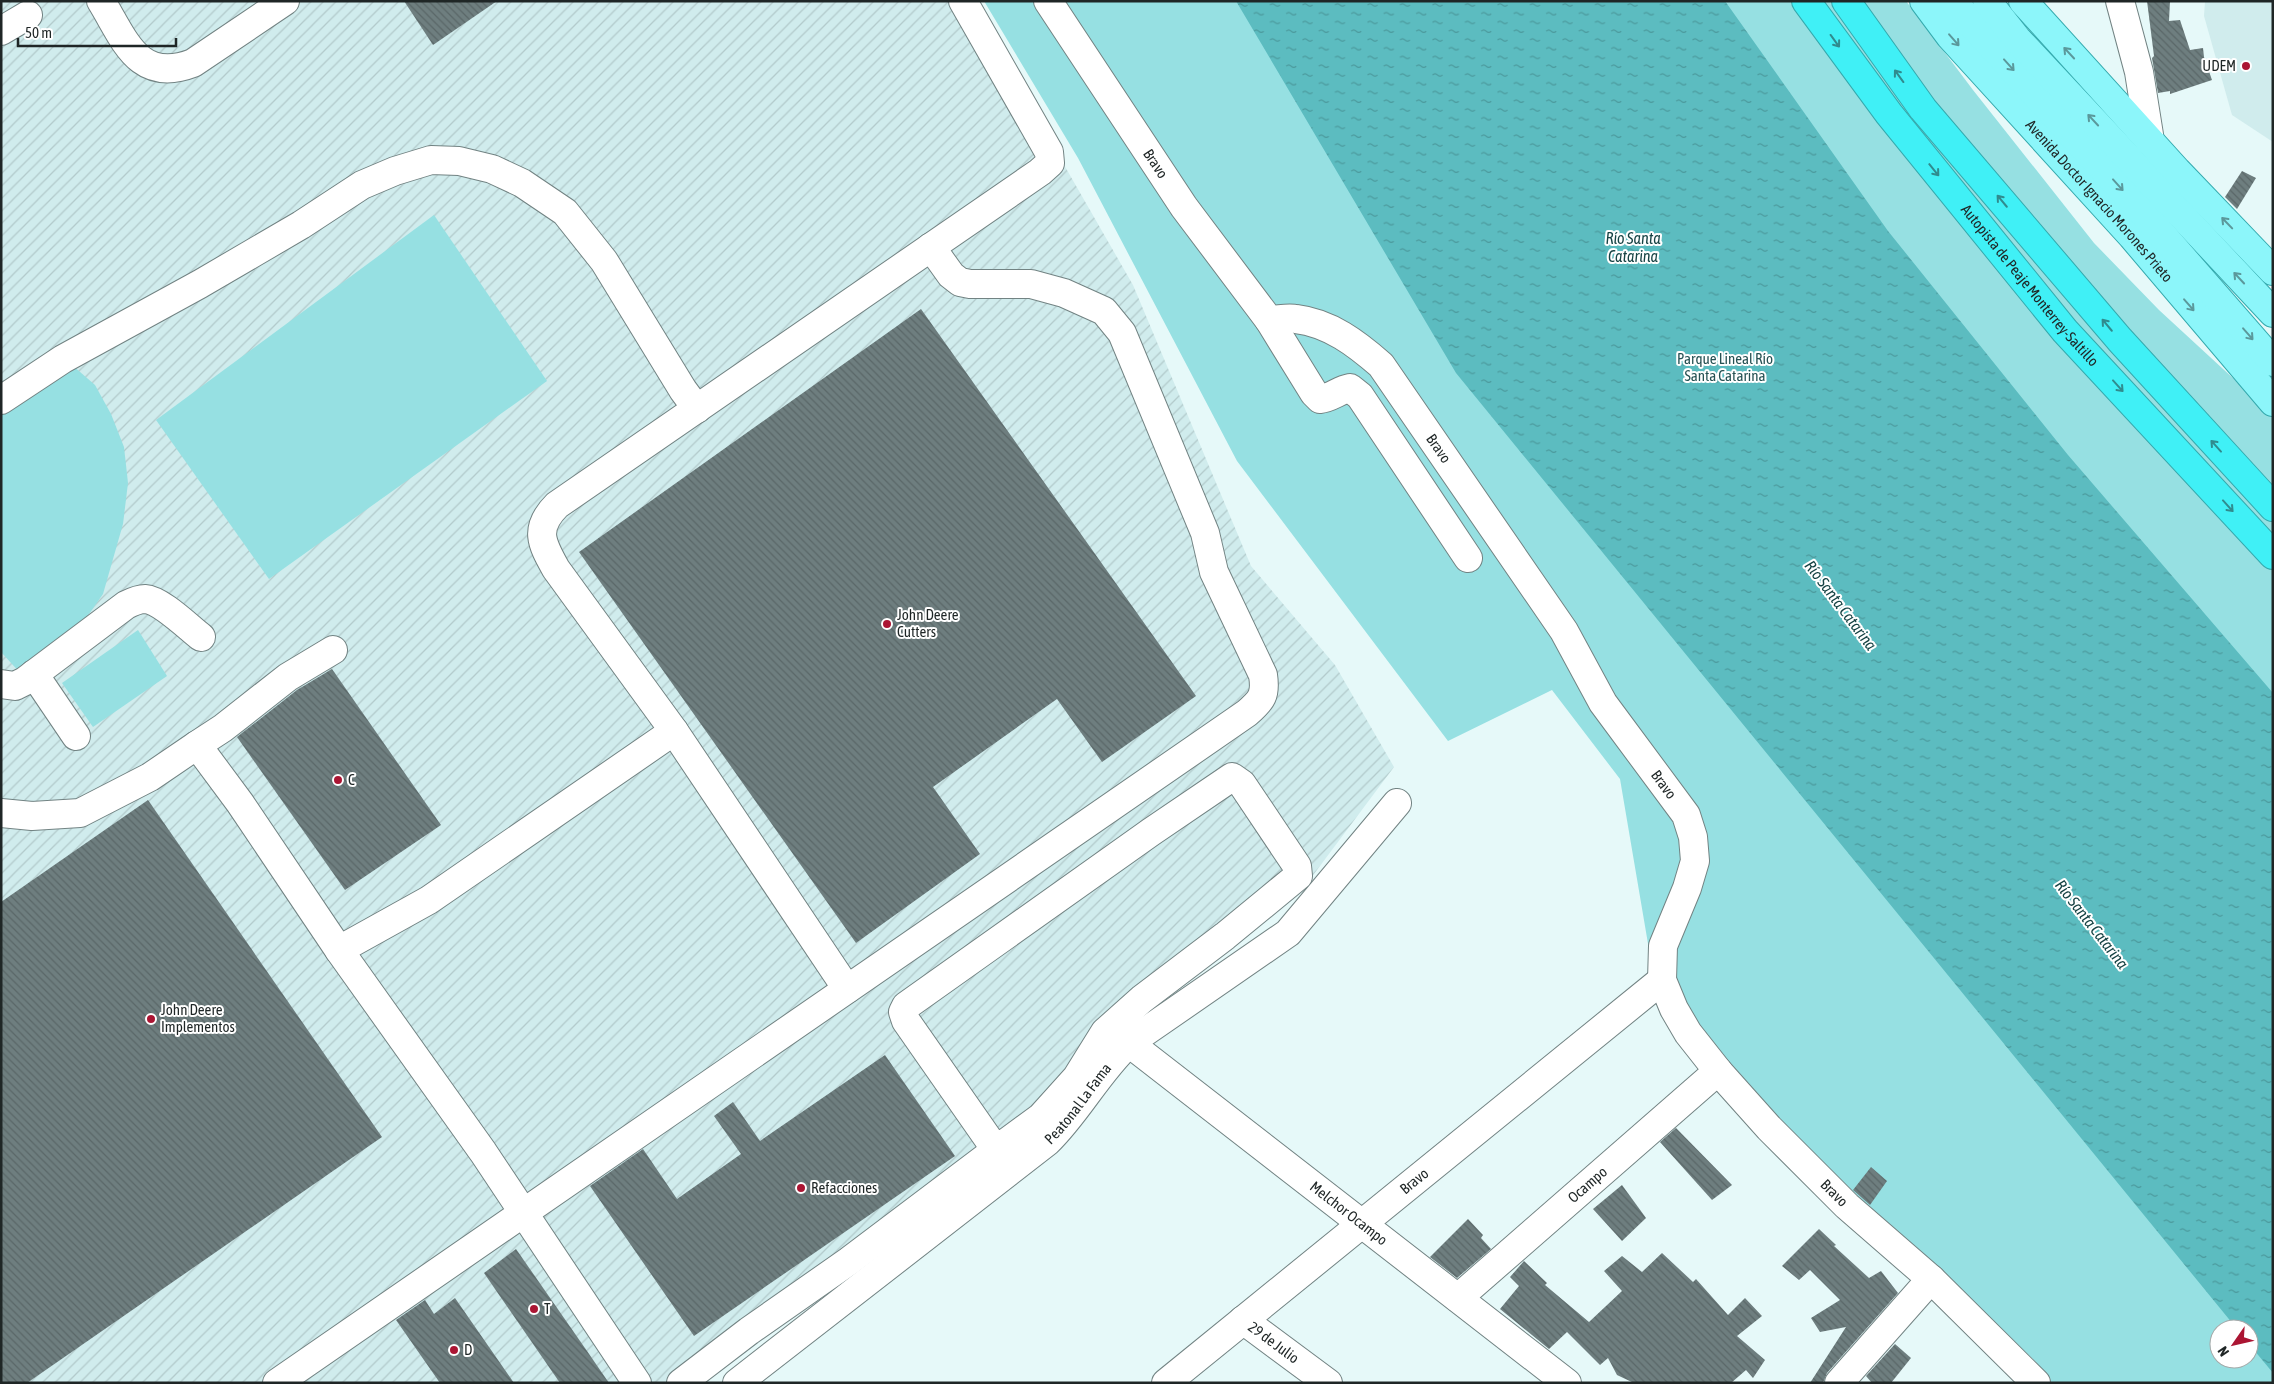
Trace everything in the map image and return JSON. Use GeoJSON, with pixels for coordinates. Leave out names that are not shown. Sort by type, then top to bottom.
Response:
{"type":"FeatureCollection","features":[{"type":"Feature","properties":{"kind":"highway","name":"Autopista de Peaje Monterrey-Saltillo"},"geometry":{"type":"LineString","coordinates":[[1806,1],[1889,114],[2065,331],[2273,555]]}},
{"type":"Feature","properties":{"kind":"highway","name":"Autopista de Peaje Monterrey-Saltillo"},"geometry":{"type":"LineString","coordinates":[[1846,1],[1923,109],[2120,340],[2273,507]]}},
{"type":"Feature","properties":{"kind":"main road","name":"Avenida Doctor Ignacio Morones Prieto"},"geometry":{"type":"LineString","coordinates":[[1924,1],[1950,36],[2132,236],[2272,402]]}},
{"type":"Feature","properties":{"kind":"main road","name":"Avenida Doctor Ignacio Morones Prieto"},"geometry":{"type":"LineString","coordinates":[[1954,1],[1970,22],[2146,216],[2273,362]]}},
{"type":"Feature","properties":{"kind":"main road"},"geometry":{"type":"LineString","coordinates":[[1987,1],[2016,38],[2273,313]]}},
{"type":"Feature","properties":{"kind":"main road"},"geometry":{"type":"LineString","coordinates":[[2023,1],[2150,141],[2273,271]]}},
{"type":"Feature","properties":{"kind":"street"},"geometry":{"type":"LineString","coordinates":[[101,1],[130,50],[143,62],[159,69],[177,69],[193,63],[285,1]]}},
{"type":"Feature","properties":{"kind":"street"},"geometry":{"type":"LineString","coordinates":[[847,989],[674,732],[556,569],[543,542],[542,532],[546,518],[557,506],[1040,172],[1050,163],[1050,158],[963,1]]}},
{"type":"Feature","properties":{"kind":"street","name":"Bravo"},"geometry":{"type":"LineString","coordinates":[[1048,1],[1184,208],[1269,320],[1296,318],[1328,328],[1344,335],[1381,365],[1564,631],[1603,703],[1686,815],[1694,837],[1695,861],[1687,888],[1662,946],[1662,980],[1674,1009],[1688,1033],[1718,1071],[1769,1128],[1847,1206],[1931,1279],[2036,1383]]}},
{"type":"Feature","properties":{"kind":"street"},"geometry":{"type":"LineString","coordinates":[[2120,1],[2139,72],[2150,141]]}},
{"type":"Feature","properties":{"kind":"street"},"geometry":{"type":"LineString","coordinates":[[1,31],[28,15]]}},
{"type":"Feature","properties":{"kind":"street"},"geometry":{"type":"LineString","coordinates":[[1,400],[63,359],[200,284],[301,225],[362,186],[431,160],[459,161],[492,169],[522,183],[565,212],[604,261],[683,390],[697,409]]}},
{"type":"Feature","properties":{"kind":"street"},"geometry":{"type":"LineString","coordinates":[[278,1383],[1247,713],[1258,703],[1265,690],[1263,675],[1214,572],[1205,533],[1122,333],[1114,321],[1104,311],[1087,302],[1064,293],[1031,284],[970,284],[960,282],[950,275],[931,247]]}},
{"type":"Feature","properties":{"kind":"street"},"geometry":{"type":"LineString","coordinates":[[1269,320],[1314,393],[1320,399],[1327,398],[1340,390],[1350,388],[1360,396],[1468,558]]}},
{"type":"Feature","properties":{"kind":"street"},"geometry":{"type":"LineString","coordinates":[[1,684],[16,686],[126,605],[137,600],[146,599],[159,605],[202,636]]}},
{"type":"Feature","properties":{"kind":"street"},"geometry":{"type":"LineString","coordinates":[[1,814],[32,816],[80,813],[150,777],[223,728],[288,677],[333,650]]}},
{"type":"Feature","properties":{"kind":"street"},"geometry":{"type":"LineString","coordinates":[[34,674],[76,736]]}},
{"type":"Feature","properties":{"kind":"street"},"geometry":{"type":"LineString","coordinates":[[339,950],[429,900],[674,732]]}},
{"type":"Feature","properties":{"kind":"street"},"geometry":{"type":"LineString","coordinates":[[197,745],[240,803],[339,950],[395,1026],[524,1213],[637,1383]]}},
{"type":"Feature","properties":{"kind":"street"},"geometry":{"type":"LineString","coordinates":[[681,1383],[748,1331],[856,1256],[1041,1117],[1076,1077],[1104,1032],[1184,966],[1226,936],[1298,876],[1297,866],[1242,784],[1232,778],[1172,818],[910,1002],[903,1012],[906,1021],[996,1150]]}},
{"type":"Feature","properties":{"kind":"street","name":"Peatonal La Fama"},"geometry":{"type":"LineString","coordinates":[[737,1383],[1047,1142],[1062,1127],[1108,1064],[1129,1043],[1288,934],[1397,803]]}},
{"type":"Feature","properties":{"kind":"street","name":"Bravo"},"geometry":{"type":"LineString","coordinates":[[1166,1383],[1662,980]]}},
{"type":"Feature","properties":{"kind":"street","name":"Melchor Ocampo"},"geometry":{"type":"LineString","coordinates":[[1129,1043],[1567,1383]]}},
{"type":"Feature","properties":{"kind":"street","name":"Ocampo"},"geometry":{"type":"LineString","coordinates":[[1458,1298],[1718,1071]]}},
{"type":"Feature","properties":{"kind":"street"},"geometry":{"type":"LineString","coordinates":[[1839,1383],[1931,1279]]}},
{"type":"Feature","properties":{"kind":"street","name":"29 de Julio"},"geometry":{"type":"LineString","coordinates":[[1243,1320],[1328,1383]]}},
{"type":"Feature","properties":{"kind":"shaded area"},"geometry":{"type":"Polygon","coordinates":[[[1,1],[970,1],[1133,285],[1251,566],[1335,665],[1394,767],[1302,890],[1109,1038],[1075,1087],[695,1383],[1,1383],[1,1]]]}},
{"type":"Feature","properties":{"kind":"shaded area","name":"UDEM"},"geometry":{"type":"Polygon","coordinates":[[[2205,1],[2273,1],[2273,142],[2232,115],[2204,16],[2205,1]]]}},
{"type":"Feature","properties":{"kind":"green space","name":"Parque Lineal Río Santa Catarina"},"geometry":{"type":"Polygon","coordinates":[[[984,1],[1906,1],[1973,90],[2094,243],[2159,310],[2273,415],[2273,1383],[2052,1383],[2035,1361],[1766,1113],[1654,979],[1620,779],[1552,690],[1448,741],[1237,461],[1078,158],[984,1]]]}},
{"type":"Feature","properties":{"kind":"green space"},"geometry":{"type":"Polygon","coordinates":[[[434,215],[547,381],[269,579],[156,420],[434,215]]]}},
{"type":"Feature","properties":{"kind":"green space"},"geometry":{"type":"Polygon","coordinates":[[[72,365],[95,385],[111,414],[124,447],[128,483],[123,524],[103,594],[80,627],[23,676],[1,652],[1,411],[72,365]]]}},
{"type":"Feature","properties":{"kind":"green space"},"geometry":{"type":"Polygon","coordinates":[[[138,630],[167,676],[93,727],[62,683],[138,630]]]}},
{"type":"Feature","properties":{"kind":"water","name":"Río Santa Catarina"},"geometry":{"type":"Polygon","coordinates":[[[1236,1],[1725,1],[1888,231],[2068,455],[2273,693],[2273,1373],[2259,1356],[2259,1319],[2229,1319],[1456,373],[1236,1]]]}},
{"type":"Feature","properties":{"kind":"building"},"geometry":{"type":"Polygon","coordinates":[[[404,1],[497,1],[433,45],[404,1]]]}},
{"type":"Feature","properties":{"kind":"building"},"geometry":{"type":"Polygon","coordinates":[[[2147,1],[2170,1],[2169,21],[2180,20],[2190,50],[2203,48],[2212,80],[2170,94],[2170,91],[2158,93],[2152,58],[2154,56],[2147,1]]]}},
{"type":"Feature","properties":{"kind":"building"},"geometry":{"type":"Polygon","coordinates":[[[2242,171],[2256,178],[2237,209],[2225,197],[2242,171]]]}},
{"type":"Feature","properties":{"kind":"building","name":"John Deere Cutters"},"geometry":{"type":"Polygon","coordinates":[[[921,309],[1196,696],[1102,762],[1057,699],[933,787],[980,854],[856,943],[579,552],[921,309]]]}},
{"type":"Feature","properties":{"kind":"building","name":"C"},"geometry":{"type":"Polygon","coordinates":[[[332,669],[441,825],[345,890],[237,737],[297,690],[332,669]]]}},
{"type":"Feature","properties":{"kind":"building","name":"John Deere Implementos"},"geometry":{"type":"Polygon","coordinates":[[[148,800],[382,1137],[27,1383],[1,1383],[1,902],[148,800]]]}},
{"type":"Feature","properties":{"kind":"building","name":"Refacciones"},"geometry":{"type":"Polygon","coordinates":[[[885,1055],[955,1156],[694,1336],[590,1186],[643,1149],[677,1199],[741,1154],[714,1116],[733,1102],[760,1141],[885,1055]]]}},
{"type":"Feature","properties":{"kind":"building"},"geometry":{"type":"Polygon","coordinates":[[[1676,1128],[1732,1185],[1712,1200],[1660,1142],[1676,1128]]]}},
{"type":"Feature","properties":{"kind":"building"},"geometry":{"type":"Polygon","coordinates":[[[1871,1167],[1887,1181],[1870,1205],[1853,1190],[1871,1167]]]}},
{"type":"Feature","properties":{"kind":"building"},"geometry":{"type":"Polygon","coordinates":[[[1622,1185],[1646,1218],[1622,1241],[1593,1209],[1622,1185]]]}},
{"type":"Feature","properties":{"kind":"building"},"geometry":{"type":"Polygon","coordinates":[[[1468,1219],[1483,1235],[1481,1238],[1491,1249],[1457,1278],[1430,1257],[1468,1219]]]}},
{"type":"Feature","properties":{"kind":"building"},"geometry":{"type":"Polygon","coordinates":[[[1819,1229],[1836,1245],[1834,1246],[1869,1278],[1881,1271],[1898,1293],[1827,1373],[1823,1383],[1810,1383],[1846,1327],[1820,1332],[1811,1318],[1840,1300],[1810,1270],[1799,1280],[1782,1266],[1819,1229]]]}},
{"type":"Feature","properties":{"kind":"building","name":"T"},"geometry":{"type":"Polygon","coordinates":[[[516,1249],[609,1383],[560,1383],[484,1273],[516,1249]]]}},
{"type":"Feature","properties":{"kind":"building"},"geometry":{"type":"Polygon","coordinates":[[[1662,1253],[1693,1282],[1696,1279],[1728,1315],[1745,1298],[1762,1316],[1737,1336],[1765,1360],[1753,1378],[1746,1370],[1731,1383],[1634,1383],[1617,1375],[1608,1358],[1600,1365],[1567,1332],[1549,1349],[1500,1309],[1519,1286],[1510,1277],[1524,1261],[1547,1283],[1545,1285],[1589,1322],[1622,1291],[1604,1271],[1622,1256],[1642,1272],[1662,1253]]]}},
{"type":"Feature","properties":{"kind":"building","name":"D"},"geometry":{"type":"Polygon","coordinates":[[[455,1298],[514,1383],[440,1383],[396,1320],[425,1300],[434,1314],[455,1298]]]}},
{"type":"Feature","properties":{"kind":"building"},"geometry":{"type":"Polygon","coordinates":[[[1895,1344],[1911,1358],[1891,1383],[1872,1383],[1866,1376],[1895,1344]]]}},
{"type":"Feature","properties":{"kind":"place","name":"UDEM"},"geometry":{"type":"Point","coordinates":[2246,66]}},
{"type":"Feature","properties":{"kind":"place","name":"John Deere Cutters"},"geometry":{"type":"Point","coordinates":[887,624]}},
{"type":"Feature","properties":{"kind":"place","name":"C"},"geometry":{"type":"Point","coordinates":[338,780]}},
{"type":"Feature","properties":{"kind":"place","name":"John Deere Implementos"},"geometry":{"type":"Point","coordinates":[151,1019]}},
{"type":"Feature","properties":{"kind":"place","name":"Refacciones"},"geometry":{"type":"Point","coordinates":[801,1188]}},
{"type":"Feature","properties":{"kind":"place","name":"T"},"geometry":{"type":"Point","coordinates":[534,1309]}},
{"type":"Feature","properties":{"kind":"place","name":"D"},"geometry":{"type":"Point","coordinates":[454,1350]}}]}
